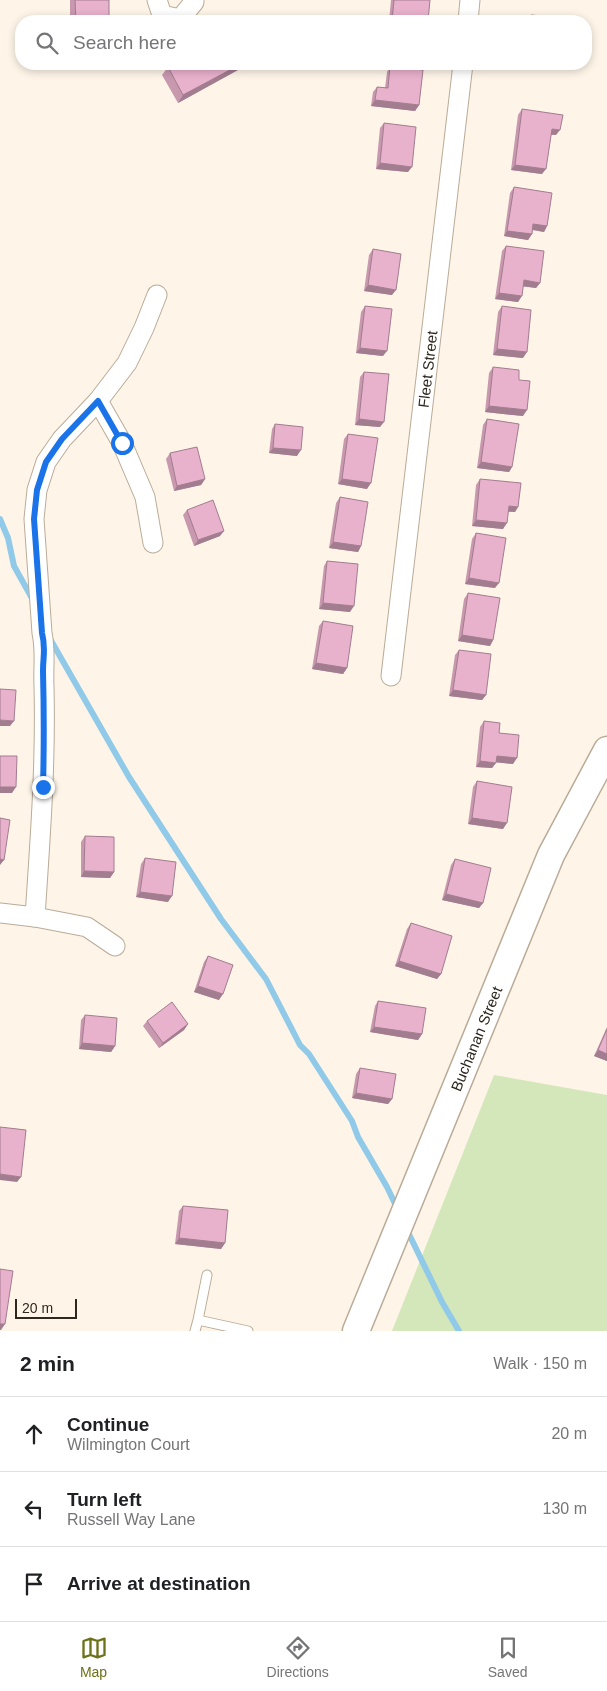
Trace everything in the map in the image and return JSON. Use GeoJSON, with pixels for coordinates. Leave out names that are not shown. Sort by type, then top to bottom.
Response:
{"type":"FeatureCollection","features":[{"type":"Feature","properties":{"kind":"street"},"geometry":{"type":"LineString","coordinates":[[157,0],[162,15]]}},
{"type":"Feature","properties":{"kind":"street"},"geometry":{"type":"LineString","coordinates":[[183,15],[194,0]]}},
{"type":"Feature","properties":{"kind":"street"},"geometry":{"type":"LineString","coordinates":[[469,15],[470,0]]}},
{"type":"Feature","properties":{"kind":"street","name":"Fleet Street"},"geometry":{"type":"LineString","coordinates":[[391,676],[462,70]]}},
{"type":"Feature","properties":{"kind":"street"},"geometry":{"type":"LineString","coordinates":[[35,917],[43,787],[43,662],[45,647],[42,633],[34,519],[37,490],[46,462],[62,439],[98,401],[127,363],[144,328],[156,295]]}},
{"type":"Feature","properties":{"kind":"street"},"geometry":{"type":"LineString","coordinates":[[98,401],[122,443],[144,497],[153,543]]}},
{"type":"Feature","properties":{"kind":"street","name":"Buchanan Street"},"geometry":{"type":"LineString","coordinates":[[356,1331],[551,855],[607,750]]}},
{"type":"Feature","properties":{"kind":"street"},"geometry":{"type":"LineString","coordinates":[[0,914],[35,917],[87,927],[115,946]]}},
{"type":"Feature","properties":{"kind":"lane"},"geometry":{"type":"LineString","coordinates":[[195,1331],[207,1275]]}},
{"type":"Feature","properties":{"kind":"lane"},"geometry":{"type":"LineString","coordinates":[[198,1320],[248,1331]]}},
{"type":"Feature","properties":{"kind":"green space"},"geometry":{"type":"Polygon","coordinates":[[[494,1075],[607,1095],[607,1331],[392,1331],[494,1075]]]}},
{"type":"Feature","properties":{"kind":"building"},"geometry":{"type":"Polygon","coordinates":[[[75,0],[109,0],[109,15],[76,15],[75,0]]]}},
{"type":"Feature","properties":{"kind":"building"},"geometry":{"type":"Polygon","coordinates":[[[394,0],[430,0],[429,15],[393,15],[394,0]]]}},
{"type":"Feature","properties":{"kind":"building"},"geometry":{"type":"Polygon","coordinates":[[[170,70],[230,70],[183,95],[170,70]]]}},
{"type":"Feature","properties":{"kind":"building"},"geometry":{"type":"Polygon","coordinates":[[[390,70],[423,70],[419,105],[375,100],[377,87],[388,88],[390,70]]]}},
{"type":"Feature","properties":{"kind":"building"},"geometry":{"type":"Polygon","coordinates":[[[522,109],[563,115],[560,130],[552,129],[546,169],[515,165],[522,109]]]}},
{"type":"Feature","properties":{"kind":"building"},"geometry":{"type":"Polygon","coordinates":[[[384,123],[416,127],[412,167],[380,163],[384,123]]]}},
{"type":"Feature","properties":{"kind":"building"},"geometry":{"type":"Polygon","coordinates":[[[514,187],[552,193],[547,226],[533,224],[532,234],[507,231],[514,187]]]}},
{"type":"Feature","properties":{"kind":"building"},"geometry":{"type":"Polygon","coordinates":[[[506,246],[544,251],[540,283],[524,280],[522,296],[499,293],[506,246]]]}},
{"type":"Feature","properties":{"kind":"building"},"geometry":{"type":"Polygon","coordinates":[[[373,249],[401,254],[396,290],[368,285],[373,249]]]}},
{"type":"Feature","properties":{"kind":"building"},"geometry":{"type":"Polygon","coordinates":[[[365,306],[392,309],[387,351],[360,348],[365,306]]]}},
{"type":"Feature","properties":{"kind":"building"},"geometry":{"type":"Polygon","coordinates":[[[502,306],[531,310],[527,352],[497,349],[502,306]]]}},
{"type":"Feature","properties":{"kind":"building"},"geometry":{"type":"Polygon","coordinates":[[[493,367],[519,370],[519,380],[530,381],[527,410],[489,406],[493,367]]]}},
{"type":"Feature","properties":{"kind":"building"},"geometry":{"type":"Polygon","coordinates":[[[364,372],[389,374],[384,422],[359,419],[364,372]]]}},
{"type":"Feature","properties":{"kind":"building"},"geometry":{"type":"Polygon","coordinates":[[[487,419],[519,424],[512,467],[481,462],[487,419]]]}},
{"type":"Feature","properties":{"kind":"building"},"geometry":{"type":"Polygon","coordinates":[[[275,424],[303,427],[301,450],[273,448],[275,424]]]}},
{"type":"Feature","properties":{"kind":"building"},"geometry":{"type":"Polygon","coordinates":[[[348,434],[378,438],[371,483],[342,479],[348,434]]]}},
{"type":"Feature","properties":{"kind":"building"},"geometry":{"type":"Polygon","coordinates":[[[197,447],[205,479],[177,486],[170,453],[197,447]]]}},
{"type":"Feature","properties":{"kind":"building"},"geometry":{"type":"Polygon","coordinates":[[[480,479],[521,483],[518,507],[509,506],[507,523],[476,520],[480,479]]]}},
{"type":"Feature","properties":{"kind":"building"},"geometry":{"type":"Polygon","coordinates":[[[340,497],[368,502],[361,546],[333,542],[340,497]]]}},
{"type":"Feature","properties":{"kind":"building"},"geometry":{"type":"Polygon","coordinates":[[[213,500],[224,531],[198,540],[187,510],[213,500]]]}},
{"type":"Feature","properties":{"kind":"building"},"geometry":{"type":"Polygon","coordinates":[[[476,533],[506,538],[499,583],[469,578],[476,533]]]}},
{"type":"Feature","properties":{"kind":"building"},"geometry":{"type":"Polygon","coordinates":[[[327,561],[358,564],[354,606],[323,603],[327,561]]]}},
{"type":"Feature","properties":{"kind":"building"},"geometry":{"type":"Polygon","coordinates":[[[468,593],[500,598],[493,640],[462,635],[468,593]]]}},
{"type":"Feature","properties":{"kind":"building"},"geometry":{"type":"Polygon","coordinates":[[[323,621],[353,626],[347,668],[316,663],[323,621]]]}},
{"type":"Feature","properties":{"kind":"building"},"geometry":{"type":"Polygon","coordinates":[[[459,650],[491,654],[486,695],[453,690],[459,650]]]}},
{"type":"Feature","properties":{"kind":"building"},"geometry":{"type":"Polygon","coordinates":[[[0,689],[16,690],[14,721],[0,720],[0,689]]]}},
{"type":"Feature","properties":{"kind":"building"},"geometry":{"type":"Polygon","coordinates":[[[484,721],[500,723],[499,733],[519,735],[517,758],[497,756],[496,763],[480,761],[484,721]]]}},
{"type":"Feature","properties":{"kind":"building"},"geometry":{"type":"Polygon","coordinates":[[[0,756],[17,756],[16,787],[0,787],[0,756]]]}},
{"type":"Feature","properties":{"kind":"building"},"geometry":{"type":"Polygon","coordinates":[[[477,781],[512,787],[507,823],[472,818],[477,781]]]}},
{"type":"Feature","properties":{"kind":"building"},"geometry":{"type":"Polygon","coordinates":[[[0,818],[10,820],[4,860],[0,859],[0,818]]]}},
{"type":"Feature","properties":{"kind":"building"},"geometry":{"type":"Polygon","coordinates":[[[85,836],[114,837],[114,872],[84,871],[85,836]]]}},
{"type":"Feature","properties":{"kind":"building"},"geometry":{"type":"Polygon","coordinates":[[[145,858],[176,862],[172,896],[140,892],[145,858]]]}},
{"type":"Feature","properties":{"kind":"building"},"geometry":{"type":"Polygon","coordinates":[[[455,859],[491,868],[483,903],[446,894],[455,859]]]}},
{"type":"Feature","properties":{"kind":"building"},"geometry":{"type":"Polygon","coordinates":[[[411,923],[452,936],[441,974],[399,961],[411,923]]]}},
{"type":"Feature","properties":{"kind":"building"},"geometry":{"type":"Polygon","coordinates":[[[208,956],[233,965],[223,994],[198,986],[208,956]]]}},
{"type":"Feature","properties":{"kind":"building"},"geometry":{"type":"Polygon","coordinates":[[[378,1001],[426,1008],[422,1034],[374,1027],[378,1001]]]}},
{"type":"Feature","properties":{"kind":"building"},"geometry":{"type":"Polygon","coordinates":[[[172,1002],[188,1024],[163,1043],[147,1021],[172,1002]]]}},
{"type":"Feature","properties":{"kind":"building"},"geometry":{"type":"Polygon","coordinates":[[[85,1015],[117,1018],[115,1046],[82,1043],[85,1015]]]}},
{"type":"Feature","properties":{"kind":"building"},"geometry":{"type":"Polygon","coordinates":[[[607,1029],[607,1054],[598,1050],[607,1029]]]}},
{"type":"Feature","properties":{"kind":"building"},"geometry":{"type":"Polygon","coordinates":[[[360,1068],[396,1074],[392,1099],[356,1093],[360,1068]]]}},
{"type":"Feature","properties":{"kind":"building"},"geometry":{"type":"Polygon","coordinates":[[[0,1127],[26,1130],[21,1177],[0,1174],[0,1127]]]}},
{"type":"Feature","properties":{"kind":"building"},"geometry":{"type":"Polygon","coordinates":[[[183,1206],[228,1210],[225,1243],[179,1238],[183,1206]]]}},
{"type":"Feature","properties":{"kind":"building"},"geometry":{"type":"Polygon","coordinates":[[[0,1269],[13,1271],[5,1324],[0,1324],[0,1269]]]}},
{"type":"Feature","properties":{"kind":"waterway"},"geometry":{"type":"LineString","coordinates":[[0,519],[8,538],[14,566],[33,600]]}},
{"type":"Feature","properties":{"kind":"waterway"},"geometry":{"type":"LineString","coordinates":[[49,637],[129,777],[221,919],[266,979],[300,1045],[309,1054],[352,1121],[358,1137],[398,1210]]}},
{"type":"Feature","properties":{"kind":"waterway"},"geometry":{"type":"LineString","coordinates":[[406,1228],[442,1302],[459,1331]]}},
{"type":"Feature","properties":{"kind":"route"},"geometry":{"type":"LineString","coordinates":[[43,787],[43,662],[45,647],[42,633],[34,519],[37,490],[46,462],[62,439],[98,401],[122,443]]}}]}
